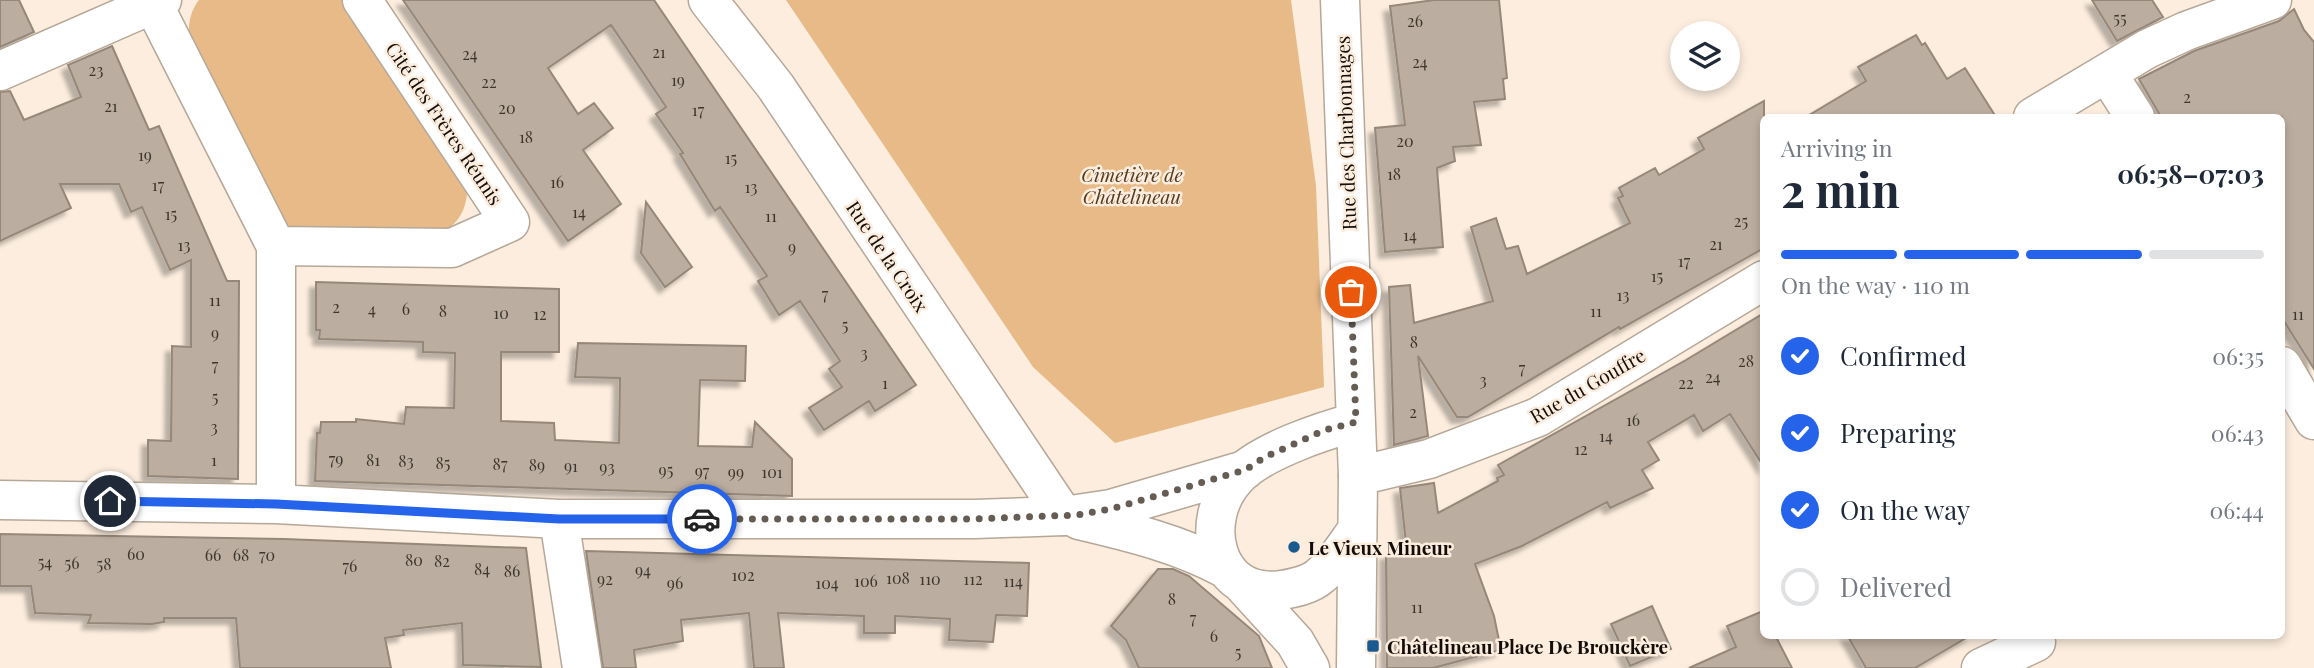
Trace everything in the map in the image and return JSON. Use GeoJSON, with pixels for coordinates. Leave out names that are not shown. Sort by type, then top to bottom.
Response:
{"type":"FeatureCollection","features":[{"type":"Feature","properties":{"kind":"street","name":"Cité des Frères Réunis"},"geometry":{"type":"LineString","coordinates":[[276,246],[452,248],[510,222],[362,0]]}},
{"type":"Feature","properties":{"kind":"street","name":"Rue de la Croix"},"geometry":{"type":"LineString","coordinates":[[708,0],[776,88],[1064,516]]}},
{"type":"Feature","properties":{"kind":"street","name":"Rue des Charbonnages"},"geometry":{"type":"LineString","coordinates":[[1340,0],[1358,476]]}},
{"type":"Feature","properties":{"kind":"street"},"geometry":{"type":"LineString","coordinates":[[2039,114],[2147,49],[2186,31],[2272,0]]}},
{"type":"Feature","properties":{"kind":"street"},"geometry":{"type":"LineString","coordinates":[[0,72],[158,2],[276,246],[276,504]]}},
{"type":"Feature","properties":{"kind":"street"},"geometry":{"type":"LineString","coordinates":[[2107,73],[2133,114]]}},
{"type":"Feature","properties":{"kind":"street","name":"Rue du Gouffre"},"geometry":{"type":"LineString","coordinates":[[1358,476],[1429,459],[1538,416],[1760,282]]}},
{"type":"Feature","properties":{"kind":"street"},"geometry":{"type":"LineString","coordinates":[[2285,371],[2314,420]]}},
{"type":"Feature","properties":{"kind":"street"},"geometry":{"type":"LineString","coordinates":[[1310,668],[1295,642],[1235,577],[1218,553],[1217,516],[1227,489],[1245,470],[1265,457],[1325,430],[1356,422]]}},
{"type":"Feature","properties":{"kind":"street"},"geometry":{"type":"LineString","coordinates":[[0,500],[276,504],[559,519],[975,519],[1064,516],[1111,509],[1245,470]]}},
{"type":"Feature","properties":{"kind":"street"},"geometry":{"type":"LineString","coordinates":[[1356,668],[1358,476]]}},
{"type":"Feature","properties":{"kind":"street"},"geometry":{"type":"LineString","coordinates":[[1064,516],[1184,549],[1262,592],[1294,588],[1313,581],[1331,565],[1357,530]]}},
{"type":"Feature","properties":{"kind":"street"},"geometry":{"type":"LineString","coordinates":[[559,519],[582,668]]}},
{"type":"Feature","properties":{"kind":"street"},"geometry":{"type":"LineString","coordinates":[[1981,668],[2036,642]]}},
{"type":"Feature","properties":{"kind":"green space"},"geometry":{"type":"Polygon","coordinates":[[[199,0],[345,0],[468,184],[464,206],[455,223],[443,234],[292,234],[274,224],[189,40],[190,19],[199,0]]]}},
{"type":"Feature","properties":{"kind":"green space","name":"Cimetière de Châtelineau"},"geometry":{"type":"Polygon","coordinates":[[[786,0],[1291,0],[1316,186],[1324,387],[1115,443],[1033,367],[786,0]]]}},
{"type":"Feature","properties":{"kind":"building"},"geometry":{"type":"Polygon","coordinates":[[[0,0],[19,0],[34,32],[0,47],[0,0]]]}},
{"type":"Feature","properties":{"kind":"building"},"geometry":{"type":"Polygon","coordinates":[[[403,0],[654,0],[916,385],[875,411],[869,401],[824,430],[809,408],[842,387],[829,369],[840,361],[800,301],[779,315],[758,281],[767,276],[720,207],[715,211],[680,154],[683,153],[656,114],[666,107],[611,25],[548,68],[578,114],[594,103],[613,128],[583,150],[621,204],[568,241],[403,0]]]}},
{"type":"Feature","properties":{"kind":"building"},"geometry":{"type":"Polygon","coordinates":[[[1434,0],[1499,0],[1507,78],[1503,79],[1505,99],[1474,102],[1481,145],[1453,147],[1455,161],[1437,168],[1443,247],[1385,252],[1375,128],[1405,125],[1390,6],[1434,0]]]}},
{"type":"Feature","properties":{"kind":"building"},"geometry":{"type":"Polygon","coordinates":[[[2092,0],[2152,0],[2163,17],[2117,41],[2092,0]]]}},
{"type":"Feature","properties":{"kind":"building"},"geometry":{"type":"Polygon","coordinates":[[[2294,9],[2304,30],[2314,42],[2314,369],[2285,323],[2285,114],[2159,114],[2139,79],[2194,51],[2279,21],[2294,9]]]}},
{"type":"Feature","properties":{"kind":"building"},"geometry":{"type":"Polygon","coordinates":[[[1916,35],[1922,45],[1925,43],[1947,79],[1965,68],[1994,114],[1811,114],[1866,81],[1858,67],[1916,35]]]}},
{"type":"Feature","properties":{"kind":"building"},"geometry":{"type":"Polygon","coordinates":[[[112,46],[149,130],[159,126],[227,281],[239,281],[238,479],[148,476],[148,440],[171,441],[172,346],[191,347],[191,260],[170,270],[142,207],[131,212],[119,184],[60,184],[71,208],[0,241],[0,92],[10,91],[24,120],[81,97],[68,65],[112,46]]]}},
{"type":"Feature","properties":{"kind":"building"},"geometry":{"type":"Polygon","coordinates":[[[1764,101],[1764,114],[1760,114],[1760,250],[1620,329],[1619,327],[1468,417],[1457,417],[1418,356],[1428,436],[1394,445],[1389,287],[1410,285],[1414,323],[1493,301],[1471,227],[1496,218],[1506,249],[1518,246],[1527,274],[1630,223],[1618,198],[1623,196],[1619,188],[1655,168],[1659,175],[1704,149],[1698,138],[1764,101]]]}},
{"type":"Feature","properties":{"kind":"building"},"geometry":{"type":"Polygon","coordinates":[[[646,202],[692,267],[665,287],[641,253],[646,202]]]}},
{"type":"Feature","properties":{"kind":"building"},"geometry":{"type":"Polygon","coordinates":[[[316,282],[559,289],[559,352],[501,352],[501,421],[554,423],[555,440],[619,443],[620,378],[575,377],[578,343],[746,346],[745,381],[700,380],[698,446],[752,447],[755,422],[792,459],[792,496],[315,481],[317,433],[320,433],[321,422],[356,422],[356,419],[404,424],[406,407],[454,408],[455,353],[423,352],[423,342],[319,339],[320,330],[316,330],[316,282]]]}},
{"type":"Feature","properties":{"kind":"building"},"geometry":{"type":"Polygon","coordinates":[[[1760,315],[1760,461],[1730,414],[1703,431],[1694,415],[1648,442],[1659,460],[1642,470],[1653,488],[1610,508],[1607,502],[1522,546],[1475,564],[1494,616],[1501,650],[1433,668],[1387,668],[1386,554],[1407,553],[1400,488],[1434,483],[1438,513],[1498,481],[1497,478],[1504,475],[1498,465],[1760,315]]]}},
{"type":"Feature","properties":{"kind":"building"},"geometry":{"type":"Polygon","coordinates":[[[0,534],[284,539],[526,548],[541,667],[463,665],[462,623],[403,630],[404,635],[385,638],[391,668],[240,668],[236,618],[164,618],[164,622],[152,624],[88,623],[91,615],[35,613],[31,586],[0,586],[0,534]]]}},
{"type":"Feature","properties":{"kind":"building"},"geometry":{"type":"Polygon","coordinates":[[[586,551],[1029,563],[1027,616],[996,615],[993,642],[949,640],[950,619],[895,616],[895,633],[864,633],[864,616],[778,613],[784,668],[754,668],[749,613],[681,620],[683,641],[634,650],[636,668],[603,668],[586,551]]]}},
{"type":"Feature","properties":{"kind":"building"},"geometry":{"type":"Polygon","coordinates":[[[1158,569],[1173,569],[1189,576],[1259,636],[1272,668],[1139,668],[1126,640],[1111,626],[1158,569]]]}},
{"type":"Feature","properties":{"kind":"building"},"geometry":{"type":"Polygon","coordinates":[[[1652,606],[1671,649],[1630,666],[1611,624],[1652,606]]]}},
{"type":"Feature","properties":{"kind":"building"},"geometry":{"type":"Polygon","coordinates":[[[1760,612],[1760,639],[1777,639],[1792,668],[1689,668],[1736,647],[1727,626],[1760,612]]]}},
{"type":"Feature","properties":{"kind":"building"},"geometry":{"type":"Polygon","coordinates":[[[1849,639],[1964,639],[1915,668],[1866,668],[1849,639]]]}},
{"type":"Feature","properties":{"kind":"way so far"},"geometry":{"type":"LineString","coordinates":[[702,519],[975,519],[1077,515],[1111,509],[1245,470],[1265,457],[1325,430],[1356,422],[1351,292]]}},
{"type":"Feature","properties":{"kind":"place","name":"Le Vieux Mineur"},"geometry":{"type":"Point","coordinates":[1294,547]}},
{"type":"Feature","properties":{"kind":"place","name":"Châtelineau Place De Brouckère"},"geometry":{"type":"Point","coordinates":[1373,646]}},
{"type":"Feature","properties":{"kind":"route"},"geometry":{"type":"LineString","coordinates":[[110,501],[276,504],[559,519],[702,519]]}}]}
